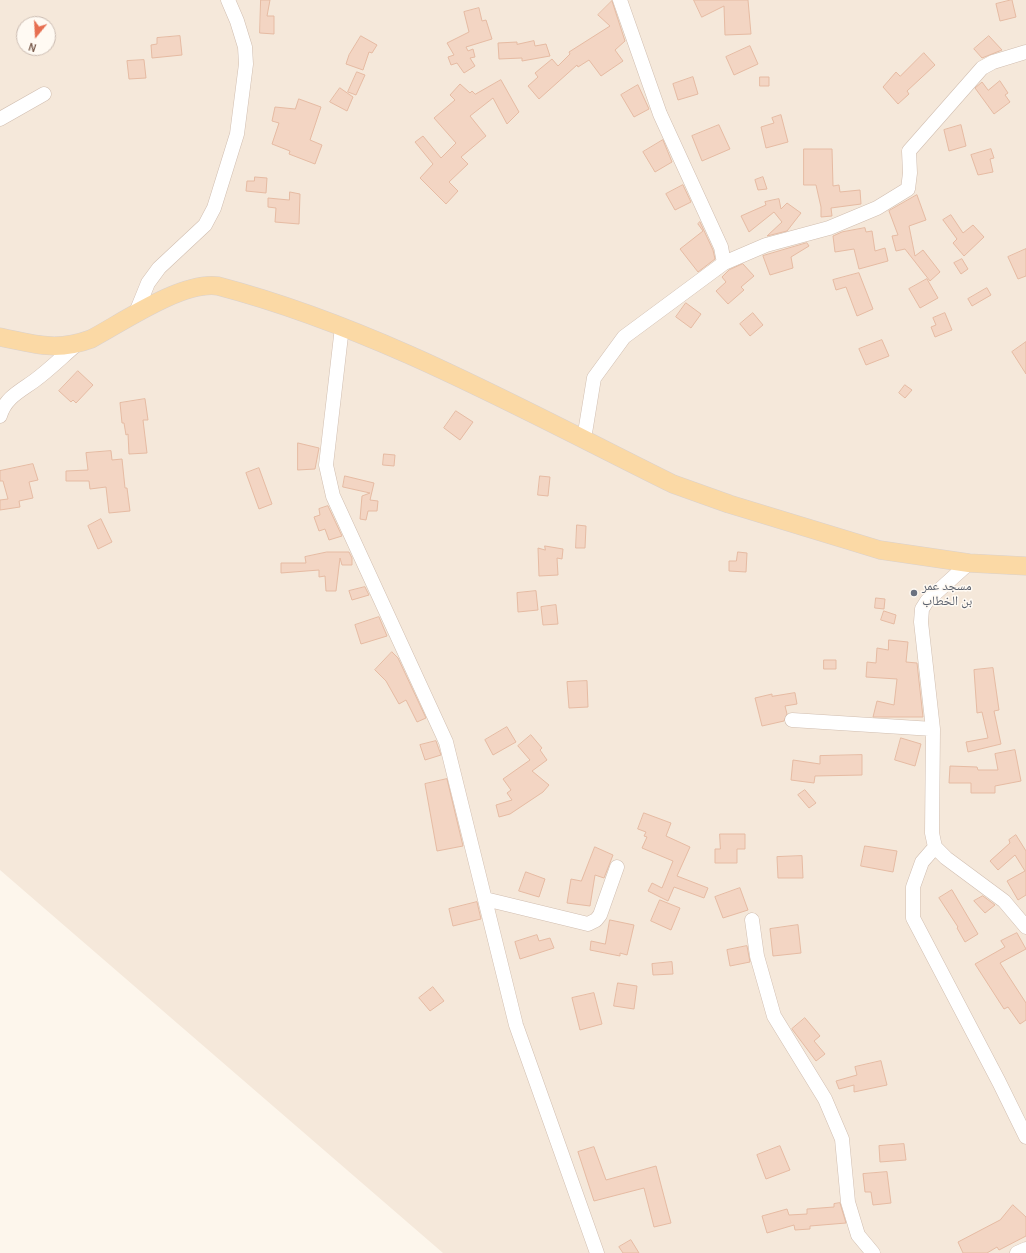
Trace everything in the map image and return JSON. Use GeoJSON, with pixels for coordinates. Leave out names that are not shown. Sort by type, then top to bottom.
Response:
{"type":"FeatureCollection","features":[{"type":"Feature","properties":{"kind":"main road"},"geometry":{"type":"LineString","coordinates":[[0,337],[45,346],[64,347],[91,339],[183,291],[209,285],[231,289],[342,327],[432,365],[673,484],[729,504],[880,550],[969,563],[1026,566]]}},
{"type":"Feature","properties":{"kind":"street"},"geometry":{"type":"LineString","coordinates":[[135,315],[148,283],[159,268],[205,225],[214,208],[237,134],[246,64],[245,53],[237,21],[228,0]]}},
{"type":"Feature","properties":{"kind":"street"},"geometry":{"type":"LineString","coordinates":[[620,0],[660,114],[721,247],[724,263]]}},
{"type":"Feature","properties":{"kind":"street"},"geometry":{"type":"LineString","coordinates":[[584,439],[594,378],[624,337],[724,263],[766,245],[829,228],[877,208],[908,190],[910,173],[909,152],[982,68],[993,62],[1026,52]]}},
{"type":"Feature","properties":{"kind":"street"},"geometry":{"type":"LineString","coordinates":[[0,119],[44,94]]}},
{"type":"Feature","properties":{"kind":"street"},"geometry":{"type":"LineString","coordinates":[[342,327],[326,466],[333,496],[446,742],[516,1025],[597,1253]]}},
{"type":"Feature","properties":{"kind":"street"},"geometry":{"type":"LineString","coordinates":[[0,416],[4,406],[10,398],[34,381],[76,344]]}},
{"type":"Feature","properties":{"kind":"street"},"geometry":{"type":"LineString","coordinates":[[969,563],[927,601],[922,609],[921,622],[933,729],[932,833],[935,847],[946,858],[1004,901],[1026,927]]}},
{"type":"Feature","properties":{"kind":"street"},"geometry":{"type":"LineString","coordinates":[[792,720],[933,729]]}},
{"type":"Feature","properties":{"kind":"street"},"geometry":{"type":"LineString","coordinates":[[935,847],[922,862],[914,887],[913,918],[999,1082],[1026,1137]]}},
{"type":"Feature","properties":{"kind":"street"},"geometry":{"type":"LineString","coordinates":[[485,899],[588,924],[596,920],[600,915],[617,867]]}},
{"type":"Feature","properties":{"kind":"street"},"geometry":{"type":"LineString","coordinates":[[752,920],[757,956],[774,1016],[826,1099],[842,1139],[848,1202],[858,1234],[872,1253]]}},
{"type":"Feature","properties":{"kind":"street"},"geometry":{"type":"LineString","coordinates":[[1017,1253],[1026,1249]]}},
{"type":"Feature","properties":{"kind":"shaded area"},"geometry":{"type":"Polygon","coordinates":[[[0,0],[1026,0],[1026,1253],[443,1253],[0,870],[0,0]]]}},
{"type":"Feature","properties":{"kind":"building"},"geometry":{"type":"Polygon","coordinates":[[[261,0],[270,0],[267,16],[274,16],[274,34],[260,33],[261,0]]]}},
{"type":"Feature","properties":{"kind":"building"},"geometry":{"type":"Polygon","coordinates":[[[694,0],[748,0],[751,34],[725,35],[724,6],[702,17],[694,0]]]}},
{"type":"Feature","properties":{"kind":"building"},"geometry":{"type":"Polygon","coordinates":[[[1012,0],[1016,17],[1000,21],[996,4],[1012,0]]]}},
{"type":"Feature","properties":{"kind":"building"},"geometry":{"type":"Polygon","coordinates":[[[612,1],[625,41],[615,50],[623,61],[601,76],[589,60],[578,67],[577,65],[539,99],[528,86],[538,77],[535,73],[552,59],[558,66],[570,54],[569,52],[610,26],[598,15],[612,1]]]}},
{"type":"Feature","properties":{"kind":"building"},"geometry":{"type":"Polygon","coordinates":[[[479,8],[482,21],[486,20],[492,39],[466,47],[468,51],[473,49],[475,57],[470,58],[475,66],[464,73],[457,63],[451,65],[448,57],[454,55],[447,43],[469,32],[464,12],[479,8]]]}},
{"type":"Feature","properties":{"kind":"building"},"geometry":{"type":"Polygon","coordinates":[[[180,36],[182,55],[152,58],[151,45],[157,44],[157,38],[180,36]]]}},
{"type":"Feature","properties":{"kind":"building"},"geometry":{"type":"Polygon","coordinates":[[[361,36],[377,45],[372,53],[369,52],[363,70],[346,64],[349,55],[361,36]]]}},
{"type":"Feature","properties":{"kind":"building"},"geometry":{"type":"Polygon","coordinates":[[[989,36],[1002,50],[982,58],[974,49],[989,36]]]}},
{"type":"Feature","properties":{"kind":"building"},"geometry":{"type":"Polygon","coordinates":[[[534,41],[535,46],[546,44],[550,56],[522,61],[522,58],[499,59],[498,43],[517,42],[517,44],[534,41]]]}},
{"type":"Feature","properties":{"kind":"building"},"geometry":{"type":"Polygon","coordinates":[[[750,46],[758,64],[734,75],[726,57],[750,46]]]}},
{"type":"Feature","properties":{"kind":"building"},"geometry":{"type":"Polygon","coordinates":[[[924,53],[935,65],[907,91],[909,94],[898,104],[883,87],[896,72],[900,76],[924,53]]]}},
{"type":"Feature","properties":{"kind":"building"},"geometry":{"type":"Polygon","coordinates":[[[144,60],[146,78],[129,79],[127,61],[144,60]]]}},
{"type":"Feature","properties":{"kind":"building"},"geometry":{"type":"Polygon","coordinates":[[[357,72],[365,75],[356,95],[348,92],[357,72]]]}},
{"type":"Feature","properties":{"kind":"building"},"geometry":{"type":"Polygon","coordinates":[[[693,77],[698,94],[678,100],[673,84],[693,77]]]}},
{"type":"Feature","properties":{"kind":"building"},"geometry":{"type":"Polygon","coordinates":[[[760,77],[769,77],[769,86],[760,86],[760,77]]]}},
{"type":"Feature","properties":{"kind":"building"},"geometry":{"type":"Polygon","coordinates":[[[501,80],[519,112],[507,124],[493,98],[470,116],[486,136],[461,157],[468,164],[449,182],[458,191],[446,204],[420,178],[433,164],[415,142],[423,136],[441,158],[456,143],[434,118],[455,100],[450,95],[460,84],[470,93],[472,91],[475,94],[501,80]]]}},
{"type":"Feature","properties":{"kind":"building"},"geometry":{"type":"Polygon","coordinates":[[[1000,81],[1008,93],[1005,95],[1010,102],[994,114],[975,88],[982,82],[988,90],[1000,81]]]}},
{"type":"Feature","properties":{"kind":"building"},"geometry":{"type":"Polygon","coordinates":[[[638,85],[649,109],[634,117],[621,95],[638,85]]]}},
{"type":"Feature","properties":{"kind":"building"},"geometry":{"type":"Polygon","coordinates":[[[340,88],[353,97],[347,111],[330,102],[340,88]]]}},
{"type":"Feature","properties":{"kind":"building"},"geometry":{"type":"Polygon","coordinates":[[[299,99],[321,107],[310,140],[322,145],[315,164],[289,154],[290,151],[272,144],[279,123],[272,121],[275,107],[295,109],[299,99]]]}},
{"type":"Feature","properties":{"kind":"building"},"geometry":{"type":"Polygon","coordinates":[[[781,115],[788,142],[766,148],[761,127],[774,123],[772,118],[781,115]]]}},
{"type":"Feature","properties":{"kind":"building"},"geometry":{"type":"Polygon","coordinates":[[[719,125],[730,149],[702,161],[692,136],[719,125]]]}},
{"type":"Feature","properties":{"kind":"building"},"geometry":{"type":"Polygon","coordinates":[[[961,125],[966,146],[949,151],[944,130],[961,125]]]}},
{"type":"Feature","properties":{"kind":"building"},"geometry":{"type":"Polygon","coordinates":[[[663,140],[672,162],[655,172],[643,152],[663,140]]]}},
{"type":"Feature","properties":{"kind":"building"},"geometry":{"type":"Polygon","coordinates":[[[804,149],[832,149],[833,186],[839,185],[840,192],[860,190],[861,204],[831,208],[832,216],[821,217],[821,207],[816,185],[804,185],[804,149]]]}},
{"type":"Feature","properties":{"kind":"building"},"geometry":{"type":"Polygon","coordinates":[[[991,149],[994,158],[990,159],[993,172],[978,175],[971,155],[991,149]]]}},
{"type":"Feature","properties":{"kind":"building"},"geometry":{"type":"Polygon","coordinates":[[[255,177],[267,178],[266,193],[246,191],[247,181],[254,181],[255,177]]]}},
{"type":"Feature","properties":{"kind":"building"},"geometry":{"type":"Polygon","coordinates":[[[763,177],[767,189],[758,190],[755,180],[763,177]]]}},
{"type":"Feature","properties":{"kind":"building"},"geometry":{"type":"Polygon","coordinates":[[[683,185],[691,202],[675,210],[666,194],[683,185]]]}},
{"type":"Feature","properties":{"kind":"building"},"geometry":{"type":"Polygon","coordinates":[[[290,192],[300,194],[299,224],[275,222],[276,208],[268,207],[268,198],[289,200],[290,192]]]}},
{"type":"Feature","properties":{"kind":"building"},"geometry":{"type":"Polygon","coordinates":[[[917,195],[926,220],[909,226],[915,256],[923,250],[940,272],[930,281],[905,249],[896,251],[892,236],[898,235],[889,211],[917,195]]]}},
{"type":"Feature","properties":{"kind":"building"},"geometry":{"type":"Polygon","coordinates":[[[779,199],[781,209],[787,203],[801,213],[787,231],[767,236],[782,222],[774,212],[749,232],[741,216],[766,205],[765,202],[779,199]]]}},
{"type":"Feature","properties":{"kind":"building"},"geometry":{"type":"Polygon","coordinates":[[[951,215],[963,233],[973,225],[984,237],[964,256],[953,243],[957,239],[943,220],[951,215]]]}},
{"type":"Feature","properties":{"kind":"building"},"geometry":{"type":"Polygon","coordinates":[[[700,222],[713,250],[715,259],[698,272],[680,249],[703,231],[698,224],[700,222]]]}},
{"type":"Feature","properties":{"kind":"building"},"geometry":{"type":"Polygon","coordinates":[[[865,228],[866,232],[872,231],[875,251],[885,248],[888,261],[859,269],[854,249],[835,252],[833,236],[842,232],[865,228]]]}},
{"type":"Feature","properties":{"kind":"building"},"geometry":{"type":"Polygon","coordinates":[[[807,243],[809,246],[791,257],[793,268],[770,275],[763,256],[807,243]]]}},
{"type":"Feature","properties":{"kind":"building"},"geometry":{"type":"Polygon","coordinates":[[[1026,249],[1026,276],[1018,279],[1008,257],[1026,249]]]}},
{"type":"Feature","properties":{"kind":"building"},"geometry":{"type":"Polygon","coordinates":[[[962,259],[968,269],[961,274],[954,263],[962,259]]]}},
{"type":"Feature","properties":{"kind":"building"},"geometry":{"type":"Polygon","coordinates":[[[743,264],[754,276],[741,287],[744,290],[728,304],[716,291],[726,282],[722,277],[729,270],[743,264]]]}},
{"type":"Feature","properties":{"kind":"building"},"geometry":{"type":"Polygon","coordinates":[[[859,273],[873,309],[857,316],[846,287],[836,290],[833,280],[859,273]]]}},
{"type":"Feature","properties":{"kind":"building"},"geometry":{"type":"Polygon","coordinates":[[[927,279],[938,298],[920,308],[909,289],[927,279]]]}},
{"type":"Feature","properties":{"kind":"building"},"geometry":{"type":"Polygon","coordinates":[[[987,288],[991,295],[972,306],[968,299],[987,288]]]}},
{"type":"Feature","properties":{"kind":"building"},"geometry":{"type":"Polygon","coordinates":[[[686,303],[701,314],[691,328],[676,317],[686,303]]]}},
{"type":"Feature","properties":{"kind":"building"},"geometry":{"type":"Polygon","coordinates":[[[753,313],[763,325],[750,336],[740,324],[753,313]]]}},
{"type":"Feature","properties":{"kind":"building"},"geometry":{"type":"Polygon","coordinates":[[[945,313],[952,330],[935,337],[931,327],[936,325],[933,318],[945,313]]]}},
{"type":"Feature","properties":{"kind":"building"},"geometry":{"type":"Polygon","coordinates":[[[882,340],[889,356],[866,365],[859,349],[882,340]]]}},
{"type":"Feature","properties":{"kind":"building"},"geometry":{"type":"Polygon","coordinates":[[[1026,342],[1026,374],[1012,352],[1026,342]]]}},
{"type":"Feature","properties":{"kind":"building"},"geometry":{"type":"Polygon","coordinates":[[[78,371],[93,385],[76,403],[73,400],[71,402],[59,391],[78,371]]]}},
{"type":"Feature","properties":{"kind":"building"},"geometry":{"type":"Polygon","coordinates":[[[905,385],[912,390],[905,398],[899,393],[905,385]]]}},
{"type":"Feature","properties":{"kind":"building"},"geometry":{"type":"Polygon","coordinates":[[[145,399],[148,420],[143,420],[147,453],[129,454],[128,434],[126,435],[124,423],[122,423],[120,403],[145,399]]]}},
{"type":"Feature","properties":{"kind":"building"},"geometry":{"type":"Polygon","coordinates":[[[456,411],[473,422],[460,440],[444,428],[456,411]]]}},
{"type":"Feature","properties":{"kind":"building"},"geometry":{"type":"Polygon","coordinates":[[[298,443],[319,448],[315,469],[298,470],[298,443]]]}},
{"type":"Feature","properties":{"kind":"building"},"geometry":{"type":"Polygon","coordinates":[[[111,451],[112,460],[122,459],[125,488],[127,488],[130,511],[109,513],[106,487],[90,489],[89,481],[66,481],[66,471],[88,470],[86,453],[111,451]]]}},
{"type":"Feature","properties":{"kind":"building"},"geometry":{"type":"Polygon","coordinates":[[[384,454],[395,455],[394,466],[383,465],[384,454]]]}},
{"type":"Feature","properties":{"kind":"building"},"geometry":{"type":"Polygon","coordinates":[[[33,464],[38,480],[29,482],[33,498],[19,501],[20,507],[0,510],[0,500],[8,499],[3,481],[0,481],[0,471],[33,464]]]}},
{"type":"Feature","properties":{"kind":"building"},"geometry":{"type":"Polygon","coordinates":[[[259,468],[272,504],[259,509],[246,473],[259,468]]]}},
{"type":"Feature","properties":{"kind":"building"},"geometry":{"type":"Polygon","coordinates":[[[345,476],[374,483],[370,500],[378,501],[377,511],[368,511],[366,520],[360,519],[362,496],[370,493],[343,487],[345,476]]]}},
{"type":"Feature","properties":{"kind":"building"},"geometry":{"type":"Polygon","coordinates":[[[540,476],[550,477],[548,496],[538,495],[540,476]]]}},
{"type":"Feature","properties":{"kind":"building"},"geometry":{"type":"Polygon","coordinates":[[[328,506],[342,536],[329,540],[325,529],[319,531],[314,517],[320,515],[319,509],[328,506]]]}},
{"type":"Feature","properties":{"kind":"building"},"geometry":{"type":"Polygon","coordinates":[[[101,519],[112,542],[98,549],[88,526],[101,519]]]}},
{"type":"Feature","properties":{"kind":"building"},"geometry":{"type":"Polygon","coordinates":[[[577,525],[586,526],[585,548],[576,548],[577,525]]]}},
{"type":"Feature","properties":{"kind":"building"},"geometry":{"type":"Polygon","coordinates":[[[545,546],[563,549],[562,559],[557,558],[558,575],[539,576],[538,548],[545,550],[545,546]]]}},
{"type":"Feature","properties":{"kind":"building"},"geometry":{"type":"Polygon","coordinates":[[[327,552],[349,552],[352,558],[352,565],[342,565],[340,558],[336,591],[326,591],[325,576],[319,577],[319,570],[281,573],[281,563],[306,563],[305,557],[327,552]]]}},
{"type":"Feature","properties":{"kind":"building"},"geometry":{"type":"Polygon","coordinates":[[[738,552],[747,553],[746,572],[729,571],[729,561],[736,561],[738,552]]]}},
{"type":"Feature","properties":{"kind":"building"},"geometry":{"type":"Polygon","coordinates":[[[365,587],[369,595],[352,600],[349,591],[365,587]]]}},
{"type":"Feature","properties":{"kind":"building"},"geometry":{"type":"Polygon","coordinates":[[[536,591],[538,610],[518,612],[517,593],[536,591]]]}},
{"type":"Feature","properties":{"kind":"building"},"geometry":{"type":"Polygon","coordinates":[[[876,598],[885,599],[884,609],[875,608],[876,598]]]}},
{"type":"Feature","properties":{"kind":"building"},"geometry":{"type":"Polygon","coordinates":[[[556,605],[558,624],[543,625],[541,607],[556,605]]]}},
{"type":"Feature","properties":{"kind":"building"},"geometry":{"type":"Polygon","coordinates":[[[884,611],[896,615],[894,624],[881,620],[884,611]]]}},
{"type":"Feature","properties":{"kind":"building"},"geometry":{"type":"Polygon","coordinates":[[[379,617],[387,636],[361,644],[355,625],[379,617]]]}},
{"type":"Feature","properties":{"kind":"building"},"geometry":{"type":"Polygon","coordinates":[[[889,640],[908,642],[906,662],[917,663],[923,717],[873,717],[877,701],[894,705],[897,679],[866,677],[867,662],[876,663],[877,648],[888,650],[889,640]]]}},
{"type":"Feature","properties":{"kind":"building"},"geometry":{"type":"Polygon","coordinates":[[[392,652],[398,658],[426,718],[417,722],[406,700],[399,704],[386,681],[375,670],[392,652]]]}},
{"type":"Feature","properties":{"kind":"building"},"geometry":{"type":"Polygon","coordinates":[[[824,660],[836,660],[836,669],[824,669],[824,660]]]}},
{"type":"Feature","properties":{"kind":"building"},"geometry":{"type":"Polygon","coordinates":[[[993,668],[999,710],[994,711],[1001,744],[968,752],[966,742],[988,738],[982,712],[977,713],[974,670],[993,668]]]}},
{"type":"Feature","properties":{"kind":"building"},"geometry":{"type":"Polygon","coordinates":[[[587,681],[588,707],[569,708],[567,682],[587,681]]]}},
{"type":"Feature","properties":{"kind":"building"},"geometry":{"type":"Polygon","coordinates":[[[795,693],[797,704],[785,706],[787,714],[784,721],[762,726],[755,698],[772,694],[772,696],[795,693]]]}},
{"type":"Feature","properties":{"kind":"building"},"geometry":{"type":"Polygon","coordinates":[[[507,727],[516,742],[493,755],[485,740],[507,727]]]}},
{"type":"Feature","properties":{"kind":"building"},"geometry":{"type":"Polygon","coordinates":[[[531,735],[542,748],[540,750],[547,760],[532,771],[549,785],[543,792],[510,814],[499,817],[496,805],[512,800],[507,793],[511,790],[503,779],[530,760],[518,746],[531,735]]]}},
{"type":"Feature","properties":{"kind":"building"},"geometry":{"type":"Polygon","coordinates":[[[901,738],[921,744],[915,766],[895,760],[901,738]]]}},
{"type":"Feature","properties":{"kind":"building"},"geometry":{"type":"Polygon","coordinates":[[[436,741],[441,755],[425,760],[420,745],[436,741]]]}},
{"type":"Feature","properties":{"kind":"building"},"geometry":{"type":"Polygon","coordinates":[[[1015,750],[1021,781],[995,786],[995,793],[971,793],[971,783],[949,783],[950,766],[977,767],[978,770],[998,770],[995,754],[1015,750]]]}},
{"type":"Feature","properties":{"kind":"building"},"geometry":{"type":"Polygon","coordinates":[[[862,755],[862,775],[815,776],[814,783],[791,780],[793,760],[820,764],[820,756],[862,755]]]}},
{"type":"Feature","properties":{"kind":"building"},"geometry":{"type":"Polygon","coordinates":[[[447,779],[463,846],[437,851],[425,784],[447,779]]]}},
{"type":"Feature","properties":{"kind":"building"},"geometry":{"type":"Polygon","coordinates":[[[805,790],[816,803],[809,808],[798,795],[805,790]]]}},
{"type":"Feature","properties":{"kind":"building"},"geometry":{"type":"Polygon","coordinates":[[[644,813],[671,823],[666,836],[690,847],[677,876],[708,888],[704,898],[674,887],[668,901],[648,891],[652,883],[662,888],[673,861],[642,848],[647,837],[644,836],[646,832],[638,829],[644,813]]]}},
{"type":"Feature","properties":{"kind":"building"},"geometry":{"type":"Polygon","coordinates":[[[720,834],[745,834],[745,849],[737,849],[737,863],[715,863],[715,849],[720,849],[720,834]]]}},
{"type":"Feature","properties":{"kind":"building"},"geometry":{"type":"Polygon","coordinates":[[[1016,835],[1026,851],[1026,895],[1018,900],[1007,881],[1025,871],[1015,855],[998,870],[990,861],[1010,843],[1009,840],[1016,835]]]}},
{"type":"Feature","properties":{"kind":"building"},"geometry":{"type":"Polygon","coordinates":[[[865,846],[897,851],[893,872],[861,866],[865,846]]]}},
{"type":"Feature","properties":{"kind":"building"},"geometry":{"type":"Polygon","coordinates":[[[595,847],[613,855],[604,878],[595,875],[590,906],[567,903],[571,879],[581,881],[595,847]]]}},
{"type":"Feature","properties":{"kind":"building"},"geometry":{"type":"Polygon","coordinates":[[[802,856],[803,878],[778,878],[777,857],[802,856]]]}},
{"type":"Feature","properties":{"kind":"building"},"geometry":{"type":"Polygon","coordinates":[[[526,872],[545,879],[539,897],[519,891],[526,872]]]}},
{"type":"Feature","properties":{"kind":"building"},"geometry":{"type":"Polygon","coordinates":[[[740,888],[748,910],[723,918],[715,897],[740,888]]]}},
{"type":"Feature","properties":{"kind":"building"},"geometry":{"type":"Polygon","coordinates":[[[952,890],[978,934],[965,942],[957,928],[958,927],[939,898],[952,890]]]}},
{"type":"Feature","properties":{"kind":"building"},"geometry":{"type":"Polygon","coordinates":[[[983,896],[995,905],[985,913],[974,901],[983,896]]]}},
{"type":"Feature","properties":{"kind":"building"},"geometry":{"type":"Polygon","coordinates":[[[660,900],[680,908],[671,930],[651,921],[660,900]]]}},
{"type":"Feature","properties":{"kind":"building"},"geometry":{"type":"Polygon","coordinates":[[[477,902],[481,919],[453,926],[449,909],[477,902]]]}},
{"type":"Feature","properties":{"kind":"building"},"geometry":{"type":"Polygon","coordinates":[[[610,920],[634,925],[627,955],[620,953],[620,956],[590,950],[591,941],[605,944],[610,920]]]}},
{"type":"Feature","properties":{"kind":"building"},"geometry":{"type":"Polygon","coordinates":[[[798,925],[801,953],[773,956],[770,929],[798,925]]]}},
{"type":"Feature","properties":{"kind":"building"},"geometry":{"type":"Polygon","coordinates":[[[1017,933],[1026,949],[1000,963],[1026,1003],[1026,1020],[1020,1024],[1008,1007],[1004,1009],[975,964],[1005,947],[1001,941],[1017,933]]]}},
{"type":"Feature","properties":{"kind":"building"},"geometry":{"type":"Polygon","coordinates":[[[537,935],[539,941],[550,938],[554,948],[520,959],[515,942],[537,935]]]}},
{"type":"Feature","properties":{"kind":"building"},"geometry":{"type":"Polygon","coordinates":[[[747,946],[750,962],[730,966],[727,950],[747,946]]]}},
{"type":"Feature","properties":{"kind":"building"},"geometry":{"type":"Polygon","coordinates":[[[672,962],[673,974],[653,975],[652,964],[672,962]]]}},
{"type":"Feature","properties":{"kind":"building"},"geometry":{"type":"Polygon","coordinates":[[[618,983],[637,986],[634,1009],[614,1006],[618,983]]]}},
{"type":"Feature","properties":{"kind":"building"},"geometry":{"type":"Polygon","coordinates":[[[433,987],[444,1001],[430,1011],[419,998],[433,987]]]}},
{"type":"Feature","properties":{"kind":"building"},"geometry":{"type":"Polygon","coordinates":[[[594,993],[602,1024],[580,1030],[572,998],[594,993]]]}},
{"type":"Feature","properties":{"kind":"building"},"geometry":{"type":"Polygon","coordinates":[[[805,1018],[820,1036],[814,1041],[825,1054],[816,1061],[792,1029],[805,1018]]]}},
{"type":"Feature","properties":{"kind":"building"},"geometry":{"type":"Polygon","coordinates":[[[881,1061],[887,1085],[854,1092],[854,1085],[839,1089],[836,1081],[857,1075],[855,1067],[881,1061]]]}},
{"type":"Feature","properties":{"kind":"building"},"geometry":{"type":"Polygon","coordinates":[[[904,1144],[906,1160],[880,1162],[879,1146],[904,1144]]]}},
{"type":"Feature","properties":{"kind":"building"},"geometry":{"type":"Polygon","coordinates":[[[780,1146],[790,1170],[766,1179],[757,1155],[780,1146]]]}},
{"type":"Feature","properties":{"kind":"building"},"geometry":{"type":"Polygon","coordinates":[[[594,1147],[606,1180],[656,1166],[671,1223],[654,1227],[644,1188],[594,1201],[578,1152],[594,1147]]]}},
{"type":"Feature","properties":{"kind":"building"},"geometry":{"type":"Polygon","coordinates":[[[887,1172],[891,1203],[873,1205],[871,1192],[865,1192],[863,1174],[887,1172]]]}},
{"type":"Feature","properties":{"kind":"building"},"geometry":{"type":"Polygon","coordinates":[[[840,1203],[846,1223],[810,1226],[810,1229],[795,1230],[794,1225],[767,1233],[762,1216],[787,1209],[789,1215],[807,1214],[807,1209],[834,1207],[834,1204],[840,1203]]]}},
{"type":"Feature","properties":{"kind":"building"},"geometry":{"type":"Polygon","coordinates":[[[1013,1205],[1026,1217],[1026,1236],[999,1250],[997,1247],[987,1253],[963,1253],[958,1242],[1000,1220],[1013,1205]]]}},
{"type":"Feature","properties":{"kind":"building"},"geometry":{"type":"Polygon","coordinates":[[[631,1240],[639,1253],[623,1253],[619,1247],[631,1240]]]}},
{"type":"Feature","properties":{"kind":"place","name":"مسجد عمر بن الخطاب"},"geometry":{"type":"Point","coordinates":[914,593]}}]}
